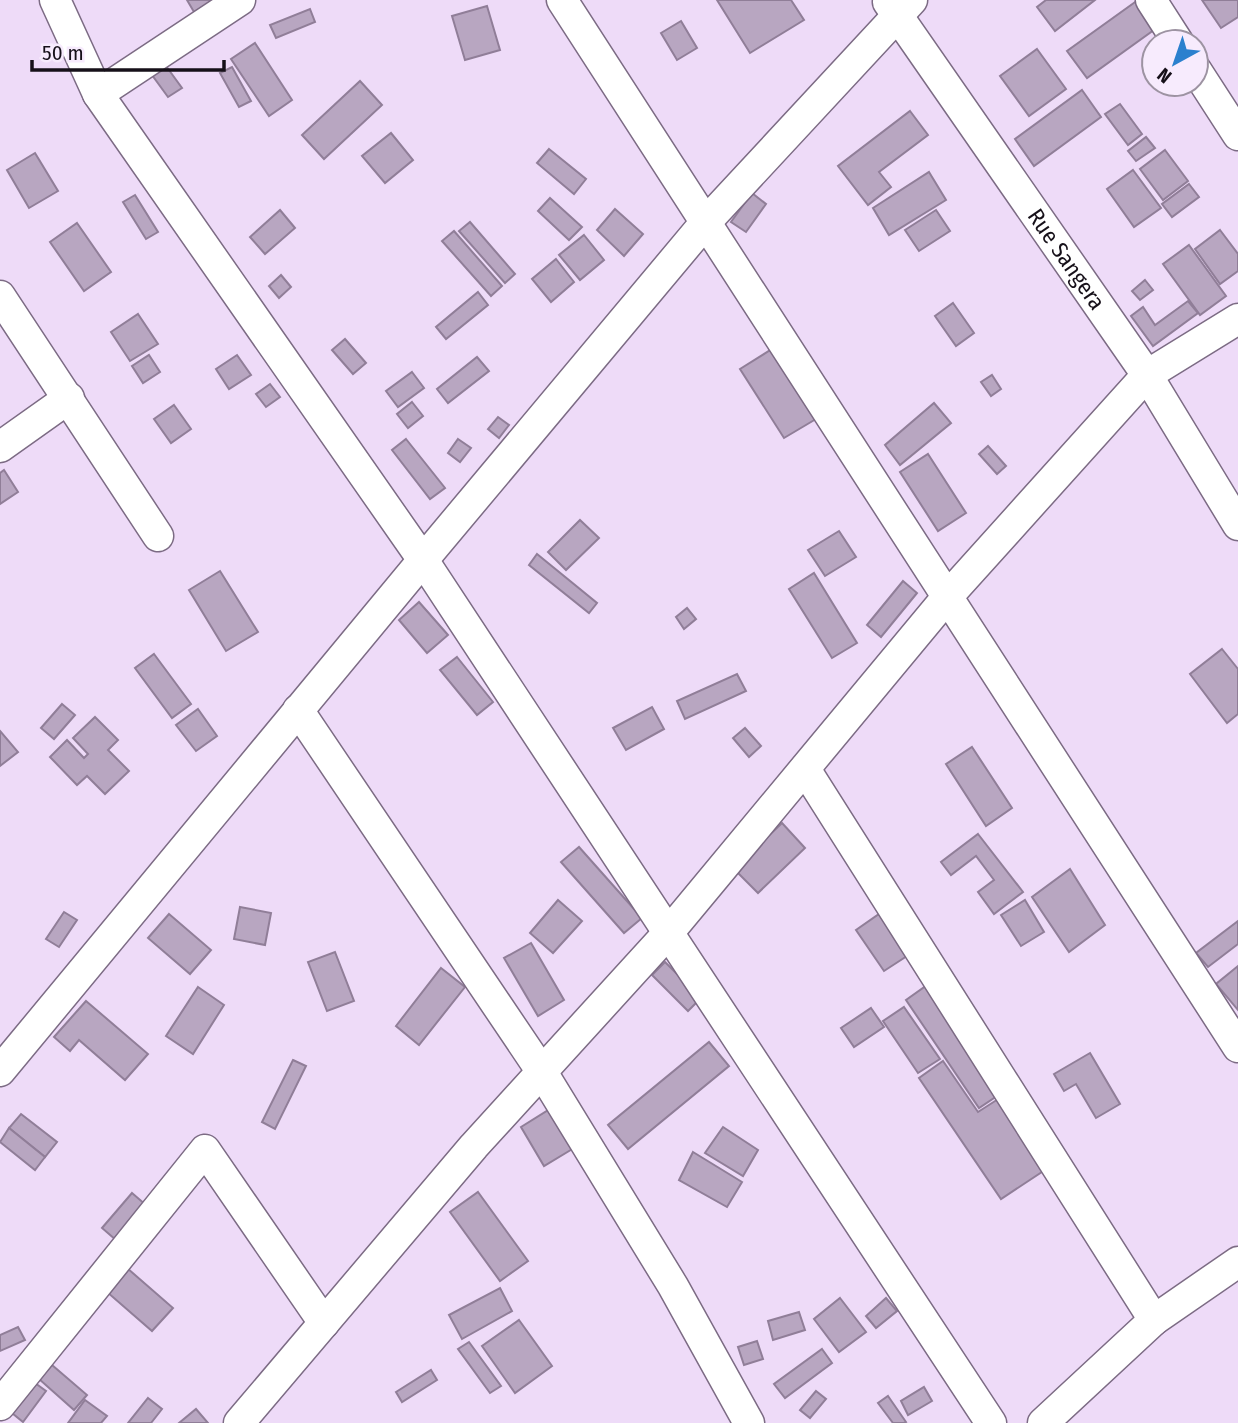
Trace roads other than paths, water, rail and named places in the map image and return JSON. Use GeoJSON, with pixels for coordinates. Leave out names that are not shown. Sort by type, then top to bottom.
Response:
{"type":"FeatureCollection","features":[{"type":"Feature","properties":{"kind":"street"},"geometry":{"type":"LineString","coordinates":[[55,0],[98,94],[422,560],[991,1423]]}},
{"type":"Feature","properties":{"kind":"street"},"geometry":{"type":"LineString","coordinates":[[98,94],[240,0]]}},
{"type":"Feature","properties":{"kind":"street"},"geometry":{"type":"LineString","coordinates":[[562,0],[1238,1047]]}},
{"type":"Feature","properties":{"kind":"street"},"geometry":{"type":"LineString","coordinates":[[1150,0],[1169,28]]}},
{"type":"Feature","properties":{"kind":"street"},"geometry":{"type":"LineString","coordinates":[[0,1071],[422,560],[705,223],[899,5]]}},
{"type":"Feature","properties":{"kind":"street","name":"Rue Sangera"},"geometry":{"type":"LineString","coordinates":[[899,5],[1147,374],[1238,525]]}},
{"type":"Feature","properties":{"kind":"street"},"geometry":{"type":"LineString","coordinates":[[1210,92],[1238,135]]}},
{"type":"Feature","properties":{"kind":"street"},"geometry":{"type":"LineString","coordinates":[[0,296],[158,536]]}},
{"type":"Feature","properties":{"kind":"street"},"geometry":{"type":"LineString","coordinates":[[239,1423],[474,1146],[669,932],[948,596],[1147,374],[1238,319]]}},
{"type":"Feature","properties":{"kind":"street"},"geometry":{"type":"LineString","coordinates":[[0,447],[69,398]]}},
{"type":"Feature","properties":{"kind":"street"},"geometry":{"type":"LineString","coordinates":[[298,710],[542,1072],[673,1286],[749,1423]]}},
{"type":"Feature","properties":{"kind":"street"},"geometry":{"type":"LineString","coordinates":[[805,769],[1154,1320]]}},
{"type":"Feature","properties":{"kind":"street"},"geometry":{"type":"LineString","coordinates":[[0,1405],[205,1150],[324,1323]]}},
{"type":"Feature","properties":{"kind":"street"},"geometry":{"type":"LineString","coordinates":[[1044,1423],[1154,1320],[1238,1262]]}}]}
